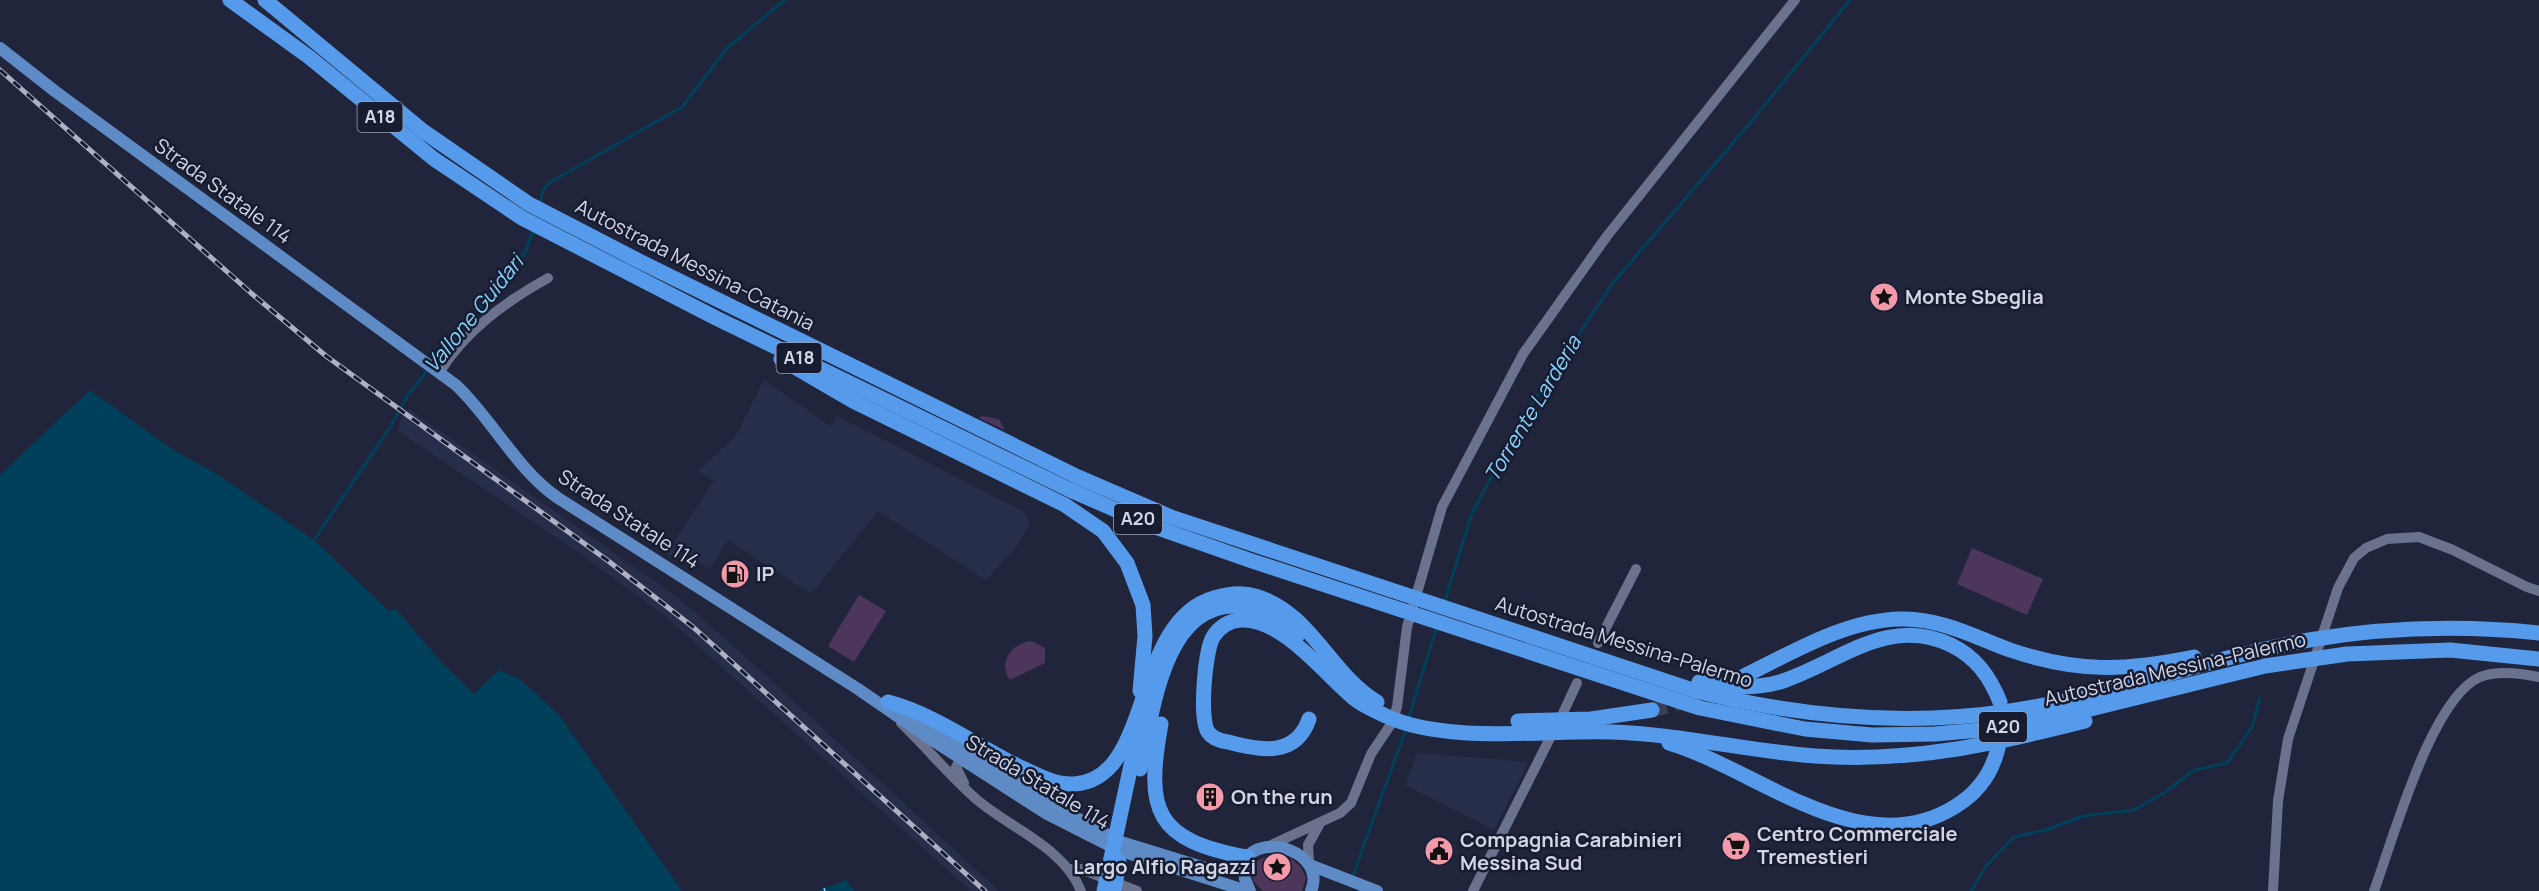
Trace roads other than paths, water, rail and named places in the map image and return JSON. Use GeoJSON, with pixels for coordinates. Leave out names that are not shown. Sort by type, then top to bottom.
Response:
{"type":"FeatureCollection","features":[{"type":"Feature","properties":{"kind":"highway","name":"A18"},"geometry":{"type":"LineString","coordinates":[[230,0],[309,57],[420,149],[544,221]]}},
{"type":"Feature","properties":{"kind":"highway","name":"A18"},"geometry":{"type":"LineString","coordinates":[[266,0],[423,131],[526,211]]}},
{"type":"Feature","properties":{"kind":"highway","name":"Autostrada Messina-Catania"},"geometry":{"type":"LineString","coordinates":[[544,221],[716,318],[885,392]]}},
{"type":"Feature","properties":{"kind":"highway","name":"Autostrada Messina-Catania"},"geometry":{"type":"LineString","coordinates":[[544,221],[885,392]]}},
{"type":"Feature","properties":{"kind":"highway"},"geometry":{"type":"LineString","coordinates":[[716,318],[775,356],[853,401],[1065,505],[1103,531],[1128,564],[1143,605],[1145,636],[1134,751],[1114,891]]}},
{"type":"Feature","properties":{"kind":"highway","name":"A20"},"geometry":{"type":"LineString","coordinates":[[885,392],[1070,490],[1155,527],[1249,560],[1482,625]]}},
{"type":"Feature","properties":{"kind":"highway"},"geometry":{"type":"LineString","coordinates":[[887,706],[916,711],[1023,768],[1057,782],[1075,784],[1094,779],[1106,771],[1119,754],[1161,649],[1172,629],[1185,614],[1201,602],[1236,594],[1254,596],[1285,611],[1305,627],[1356,686],[1386,711]]}},
{"type":"Feature","properties":{"kind":"highway"},"geometry":{"type":"LineString","coordinates":[[1104,891],[1162,677],[1169,658],[1184,631],[1194,620],[1210,610],[1228,606],[1254,609],[1273,617],[1292,631],[1313,652],[1328,673]]}},
{"type":"Feature","properties":{"kind":"highway"},"geometry":{"type":"LineString","coordinates":[[1309,719],[1304,732],[1296,742],[1263,748],[1218,739],[1208,733],[1203,717],[1208,655],[1212,639],[1222,627],[1237,620],[1254,621],[1273,630],[1328,673],[1355,699],[1430,725],[1460,732],[1565,731],[1640,734],[1810,755],[1872,758],[1925,755],[2015,739],[2169,700],[2216,678]]}},
{"type":"Feature","properties":{"kind":"highway"},"geometry":{"type":"LineString","coordinates":[[1744,676],[1836,633],[1892,620],[1935,623],[2043,659],[2071,666],[2108,670],[2166,663],[2246,644],[2283,646]]}},
{"type":"Feature","properties":{"kind":"highway"},"geometry":{"type":"LineString","coordinates":[[1482,625],[1529,626],[1684,678],[1740,687],[1784,680],[1874,640],[1903,634],[1921,635],[1950,644],[1973,660],[1987,675],[2000,702]]}},
{"type":"Feature","properties":{"kind":"highway","name":"Autostrada Messina-Palermo"},"geometry":{"type":"LineString","coordinates":[[1482,625],[1686,688],[1743,703],[1831,717],[1873,719],[1933,719],[2013,711],[2283,646],[2399,629],[2456,627],[2539,633]]}},
{"type":"Feature","properties":{"kind":"highway","name":"Autostrada Messina-Palermo"},"geometry":{"type":"LineString","coordinates":[[1482,625],[1608,680],[1700,708],[1772,724],[1862,734],[1935,734],[2014,725],[2305,659],[2385,651],[2471,651],[2539,660]]}},
{"type":"Feature","properties":{"kind":"highway"},"geometry":{"type":"LineString","coordinates":[[1184,631],[1170,671],[1156,751],[1153,785],[1156,802],[1168,825],[1182,837],[1207,849],[1245,859]]}},
{"type":"Feature","properties":{"kind":"highway"},"geometry":{"type":"LineString","coordinates":[[1430,725],[1591,719],[1652,710]]}},
{"type":"Feature","properties":{"kind":"highway"},"geometry":{"type":"LineString","coordinates":[[942,713],[1023,768]]}},
{"type":"Feature","properties":{"kind":"highway"},"geometry":{"type":"LineString","coordinates":[[1640,734],[1705,755],[1817,809],[1856,821],[1880,825],[1923,821],[1960,804],[1981,784],[1998,748]]}},
{"type":"Feature","properties":{"kind":"main road","name":"Strada Statale 114"},"geometry":{"type":"LineString","coordinates":[[0,48],[56,92],[433,368],[469,398],[522,464],[548,491],[887,706],[1047,814],[1103,843],[1140,858],[1249,891]]}},
{"type":"Feature","properties":{"kind":"main road","name":"Strada Statale 114"},"geometry":{"type":"LineString","coordinates":[[957,753],[1134,847],[1212,870],[1228,869],[1267,847]]}},
{"type":"Feature","properties":{"kind":"main road"},"geometry":{"type":"LineString","coordinates":[[1267,847],[1290,850],[1328,874],[1374,890]]}},
{"type":"Feature","properties":{"kind":"main road"},"geometry":{"type":"LineString","coordinates":[[1245,859],[1245,879],[1249,891]]}},
{"type":"Feature","properties":{"kind":"main road"},"geometry":{"type":"LineString","coordinates":[[1310,864],[1314,874],[1311,891]]}},
{"type":"Feature","properties":{"kind":"street"},"geometry":{"type":"LineString","coordinates":[[1267,847],[1319,824],[1345,810],[1351,803],[1371,754],[1391,724],[1399,698],[1407,627],[1442,507],[1523,354],[1607,236],[1795,0]]}},
{"type":"Feature","properties":{"kind":"street"},"geometry":{"type":"LineString","coordinates":[[433,368],[449,356],[475,329],[510,301],[548,278]]}},
{"type":"Feature","properties":{"kind":"street"},"geometry":{"type":"LineString","coordinates":[[2273,891],[2281,770],[2298,706],[2348,565],[2359,553],[2387,539],[2405,536],[2433,541],[2539,591]]}},
{"type":"Feature","properties":{"kind":"street"},"geometry":{"type":"LineString","coordinates":[[1598,643],[1636,569]]}},
{"type":"Feature","properties":{"kind":"street"},"geometry":{"type":"LineString","coordinates":[[2374,891],[2431,736],[2451,701],[2467,685],[2484,676],[2512,673],[2539,676]]}},
{"type":"Feature","properties":{"kind":"street"},"geometry":{"type":"LineString","coordinates":[[1563,713],[1577,683]]}},
{"type":"Feature","properties":{"kind":"street"},"geometry":{"type":"LineString","coordinates":[[887,706],[943,768],[974,798],[1053,854],[1069,869],[1081,891]]}},
{"type":"Feature","properties":{"kind":"street"},"geometry":{"type":"LineString","coordinates":[[942,713],[952,731],[957,753],[956,771],[974,798]]}},
{"type":"Feature","properties":{"kind":"street"},"geometry":{"type":"LineString","coordinates":[[1473,890],[1552,734]]}},
{"type":"Feature","properties":{"kind":"street"},"geometry":{"type":"LineString","coordinates":[[943,768],[957,753]]}},
{"type":"Feature","properties":{"kind":"street"},"geometry":{"type":"LineString","coordinates":[[1310,864],[1308,845],[1319,824]]}},
{"type":"Feature","properties":{"kind":"street"},"geometry":{"type":"LineString","coordinates":[[1069,869],[1081,869],[1137,891]]}},
{"type":"Feature","properties":{"kind":"waterway","name":"Vallone Guidari"},"geometry":{"type":"LineString","coordinates":[[540,203],[543,190],[549,183],[682,107],[727,48],[785,0]]}},
{"type":"Feature","properties":{"kind":"waterway","name":"Torrente Larderia"},"geometry":{"type":"LineString","coordinates":[[1444,603],[1472,513],[1526,413],[1613,283],[1750,123],[1850,0]]}},
{"type":"Feature","properties":{"kind":"waterway","name":"Vallone Guidari"},"geometry":{"type":"LineString","coordinates":[[432,365],[525,253],[533,230]]}},
{"type":"Feature","properties":{"kind":"waterway","name":"Vallone Guidari"},"geometry":{"type":"LineString","coordinates":[[314,540],[391,426],[407,396],[428,370]]}},
{"type":"Feature","properties":{"kind":"waterway","name":"Torrente Larderia"},"geometry":{"type":"LineString","coordinates":[[1408,720],[1437,626]]}},
{"type":"Feature","properties":{"kind":"waterway"},"geometry":{"type":"LineString","coordinates":[[1971,891],[1986,866],[2014,837],[2046,830],[2083,816],[2134,810],[2164,793],[2194,770],[2227,763],[2252,727],[2260,698]]}},
{"type":"Feature","properties":{"kind":"waterway","name":"Torrente Larderia"},"geometry":{"type":"LineString","coordinates":[[1352,878],[1406,729]]}},
{"type":"Feature","properties":{"kind":"tunnel"},"geometry":{"type":"LineString","coordinates":[[1652,710],[1686,701]]}},
{"type":"Feature","properties":{"kind":"railway"},"geometry":{"type":"LineString","coordinates":[[0,70],[251,293],[326,356],[607,560],[693,627],[985,891]]}},
{"type":"Feature","properties":{"kind":"place","name":"Monte Sbeglia"},"geometry":{"type":"Point","coordinates":[1884,297]}},
{"type":"Feature","properties":{"kind":"place","name":"IP"},"geometry":{"type":"Point","coordinates":[735,574]}},
{"type":"Feature","properties":{"kind":"place","name":"On the run"},"geometry":{"type":"Point","coordinates":[1210,797]}},
{"type":"Feature","properties":{"kind":"place","name":"Centro Commerciale Tremestieri"},"geometry":{"type":"Point","coordinates":[1736,846]}},
{"type":"Feature","properties":{"kind":"place","name":"Compagnia Carabinieri Messina Sud"},"geometry":{"type":"Point","coordinates":[1439,851]}},
{"type":"Feature","properties":{"kind":"place","name":"Largo Alfio Ragazzi"},"geometry":{"type":"Point","coordinates":[1277,867]}}]}
